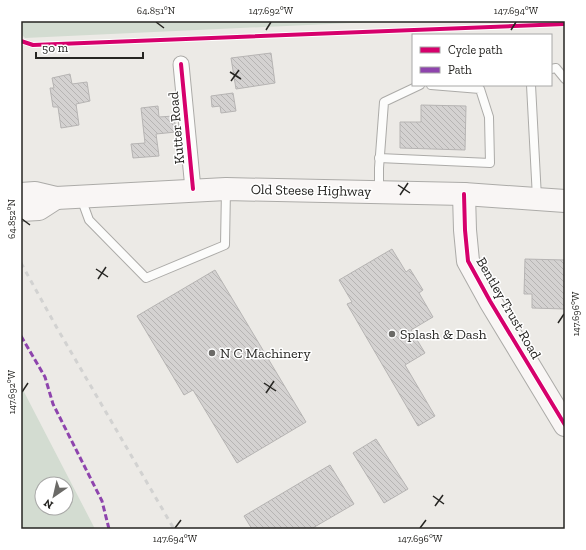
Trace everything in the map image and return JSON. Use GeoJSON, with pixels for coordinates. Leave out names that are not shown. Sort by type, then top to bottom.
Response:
{"type":"FeatureCollection","features":[{"type":"Feature","properties":{"kind":"main road","name":"Old Steese Highway"},"geometry":{"type":"LineString","coordinates":[[21,194],[35,193],[56,198],[193,189],[226,189],[464,194],[565,201]]}},
{"type":"Feature","properties":{"kind":"main road","name":"Bentley Trust Road"},"geometry":{"type":"LineString","coordinates":[[464,194],[468,261],[490,301],[565,424]]}},
{"type":"Feature","properties":{"kind":"main road","name":"Old Steese Highway"},"geometry":{"type":"LineString","coordinates":[[21,210],[39,209],[56,198]]}},
{"type":"Feature","properties":{"kind":"street","name":"Kutter Road"},"geometry":{"type":"LineString","coordinates":[[181,64],[193,189]]}},
{"type":"Feature","properties":{"kind":"lane"},"geometry":{"type":"LineString","coordinates":[[552,69],[556,68],[565,79]]}},
{"type":"Feature","properties":{"kind":"lane"},"geometry":{"type":"LineString","coordinates":[[379,192],[384,102],[418,86]]}},
{"type":"Feature","properties":{"kind":"lane"},"geometry":{"type":"LineString","coordinates":[[380,158],[490,163],[489,117],[480,89],[443,86]]}},
{"type":"Feature","properties":{"kind":"lane"},"geometry":{"type":"LineString","coordinates":[[530,86],[537,199]]}},
{"type":"Feature","properties":{"kind":"lane"},"geometry":{"type":"LineString","coordinates":[[80,196],[89,220],[146,278],[225,245],[226,189]]}},
{"type":"Feature","properties":{"kind":"shaded area"},"geometry":{"type":"Polygon","coordinates":[[[21,21],[394,21],[25,38],[21,34],[21,21]]]}},
{"type":"Feature","properties":{"kind":"shaded area"},"geometry":{"type":"Polygon","coordinates":[[[22,388],[68,476],[34,476],[34,516],[74,516],[74,488],[95,529],[21,529],[22,388]]]}},
{"type":"Feature","properties":{"kind":"building"},"geometry":{"type":"Polygon","coordinates":[[[271,53],[275,83],[236,89],[231,58],[271,53]]]}},
{"type":"Feature","properties":{"kind":"building"},"geometry":{"type":"Polygon","coordinates":[[[70,74],[72,84],[87,82],[90,101],[76,104],[79,125],[61,128],[58,107],[53,107],[50,88],[54,88],[52,78],[70,74]]]}},
{"type":"Feature","properties":{"kind":"building"},"geometry":{"type":"Polygon","coordinates":[[[233,93],[236,111],[221,113],[220,106],[212,107],[211,96],[233,93]]]}},
{"type":"Feature","properties":{"kind":"building"},"geometry":{"type":"Polygon","coordinates":[[[421,105],[466,106],[465,150],[400,148],[400,122],[421,122],[421,105]]]}},
{"type":"Feature","properties":{"kind":"building"},"geometry":{"type":"Polygon","coordinates":[[[158,106],[159,117],[174,116],[176,132],[156,134],[159,156],[133,158],[131,144],[145,143],[141,108],[158,106]]]}},
{"type":"Feature","properties":{"kind":"building","name":"Splash & Dash"},"geometry":{"type":"Polygon","coordinates":[[[392,249],[406,272],[410,269],[423,290],[419,293],[433,317],[411,330],[425,353],[405,365],[435,416],[418,426],[347,304],[352,302],[339,280],[392,249]]]}},
{"type":"Feature","properties":{"kind":"building"},"geometry":{"type":"Polygon","coordinates":[[[525,259],[565,260],[565,309],[532,308],[532,294],[524,294],[525,259]]]}},
{"type":"Feature","properties":{"kind":"building","name":"N C Machinery"},"geometry":{"type":"Polygon","coordinates":[[[215,270],[306,422],[237,463],[193,390],[184,395],[137,316],[215,270]]]}},
{"type":"Feature","properties":{"kind":"building"},"geometry":{"type":"Polygon","coordinates":[[[376,439],[408,489],[384,503],[353,453],[376,439]]]}},
{"type":"Feature","properties":{"kind":"building"},"geometry":{"type":"Polygon","coordinates":[[[330,465],[354,504],[311,529],[252,529],[244,516],[330,465]]]}},
{"type":"Feature","properties":{"kind":"railway"},"geometry":{"type":"LineString","coordinates":[[21,263],[57,328],[174,529]]}},
{"type":"Feature","properties":{"kind":"marked path"},"geometry":{"type":"LineString","coordinates":[[21,336],[45,377],[53,404],[102,501],[109,529]]}},
{"type":"Feature","properties":{"kind":"cycle path"},"geometry":{"type":"LineString","coordinates":[[21,41],[33,45],[565,24]]}},
{"type":"Feature","properties":{"kind":"cycle path"},"geometry":{"type":"LineString","coordinates":[[181,64],[193,189]]}},
{"type":"Feature","properties":{"kind":"cycle path"},"geometry":{"type":"LineString","coordinates":[[464,194],[468,261],[490,301],[565,425]]}},
{"type":"Feature","properties":{"kind":"place","name":"Splash & Dash"},"geometry":{"type":"Point","coordinates":[392,334]}},
{"type":"Feature","properties":{"kind":"place","name":"N C Machinery"},"geometry":{"type":"Point","coordinates":[212,353]}}]}
